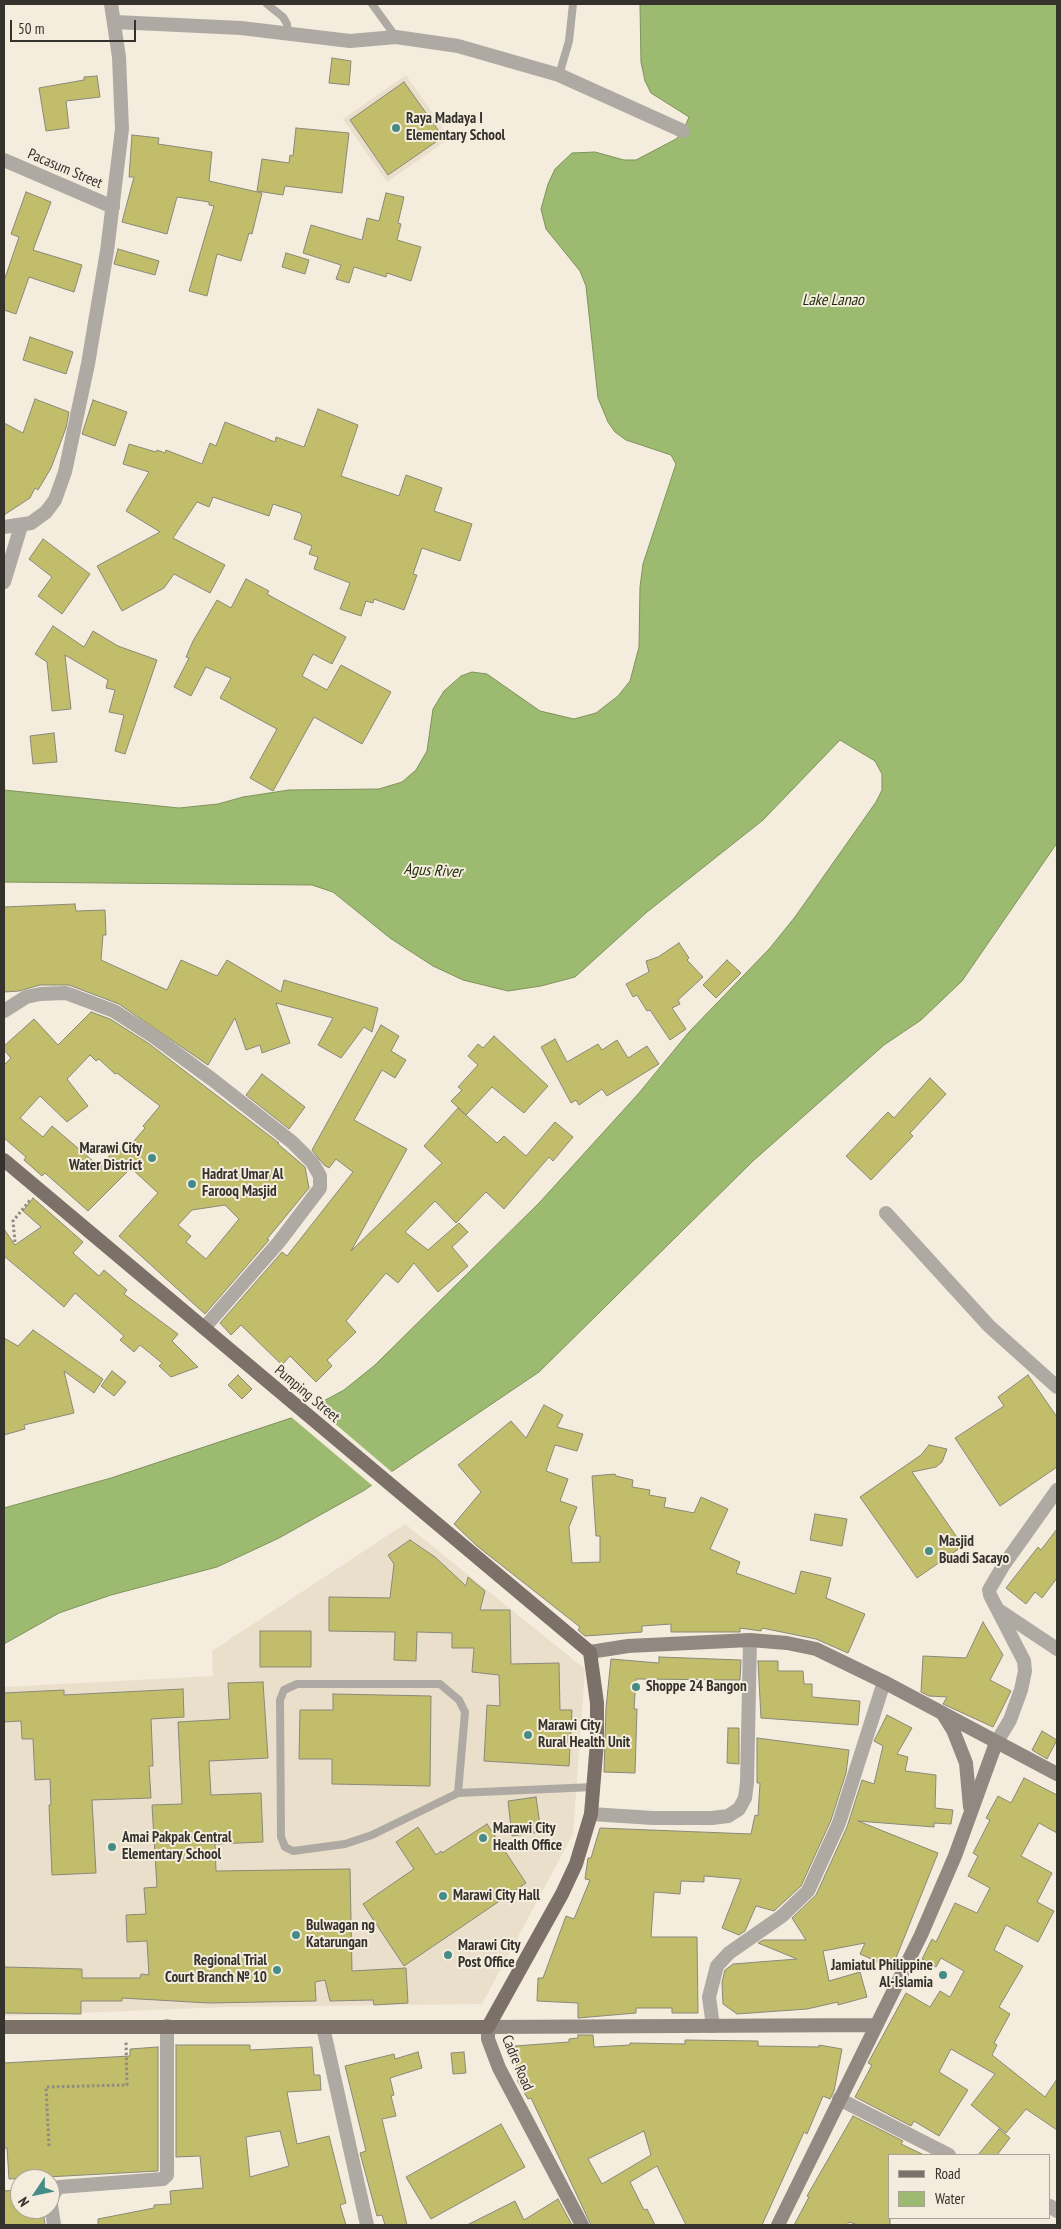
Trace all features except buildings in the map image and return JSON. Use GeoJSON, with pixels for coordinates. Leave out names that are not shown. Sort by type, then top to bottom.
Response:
{"type":"FeatureCollection","features":[{"type":"Feature","properties":{"kind":"main road","name":"Pumping Street"},"geometry":{"type":"LineString","coordinates":[[4,1160],[590,1652]]}},
{"type":"Feature","properties":{"kind":"main road"},"geometry":{"type":"LineString","coordinates":[[590,1652],[628,1646],[750,1640],[787,1643],[816,1650],[884,1682],[1057,1774]]}},
{"type":"Feature","properties":{"kind":"main road","name":"Cadre Road"},"geometry":{"type":"LineString","coordinates":[[582,2225],[499,2068],[488,2039],[488,2027],[562,1894],[576,1864],[591,1814],[597,1742],[597,1702],[590,1652]]}},
{"type":"Feature","properties":{"kind":"main road"},"geometry":{"type":"LineString","coordinates":[[943,1714],[953,1730],[966,1763],[970,1816]]}},
{"type":"Feature","properties":{"kind":"main road"},"geometry":{"type":"LineString","coordinates":[[778,2225],[928,1920],[970,1816],[996,1742]]}},
{"type":"Feature","properties":{"kind":"main road"},"geometry":{"type":"LineString","coordinates":[[4,2027],[876,2025]]}},
{"type":"Feature","properties":{"kind":"street"},"geometry":{"type":"LineString","coordinates":[[4,526],[26,525],[46,512],[55,500],[65,472],[88,364],[113,207],[122,129],[122,90],[115,22],[111,4]]}},
{"type":"Feature","properties":{"kind":"street"},"geometry":{"type":"LineString","coordinates":[[115,22],[188,24],[350,41],[396,37],[458,46],[559,75],[683,131]]}},
{"type":"Feature","properties":{"kind":"street","name":"Pacasum Street"},"geometry":{"type":"LineString","coordinates":[[4,160],[113,207]]}},
{"type":"Feature","properties":{"kind":"street"},"geometry":{"type":"LineString","coordinates":[[4,582],[26,525]]}},
{"type":"Feature","properties":{"kind":"street"},"geometry":{"type":"LineString","coordinates":[[4,1011],[26,997],[40,994],[66,993],[114,1011],[153,1036],[213,1080],[292,1142],[312,1162],[320,1176],[320,1188],[279,1242],[204,1328]]}},
{"type":"Feature","properties":{"kind":"street"},"geometry":{"type":"LineString","coordinates":[[886,1213],[989,1326],[1057,1387]]}},
{"type":"Feature","properties":{"kind":"street"},"geometry":{"type":"LineString","coordinates":[[996,1742],[1010,1720],[1022,1690],[1025,1671],[1024,1661],[990,1595],[990,1586],[1057,1490]]}},
{"type":"Feature","properties":{"kind":"street"},"geometry":{"type":"LineString","coordinates":[[997,1610],[1057,1650]]}},
{"type":"Feature","properties":{"kind":"street"},"geometry":{"type":"LineString","coordinates":[[591,1814],[653,1818],[712,1818],[728,1816],[739,1809],[745,1798],[747,1783],[750,1640]]}},
{"type":"Feature","properties":{"kind":"street"},"geometry":{"type":"LineString","coordinates":[[713,2026],[709,1997],[717,1966],[729,1953],[787,1912],[801,1899],[812,1883],[839,1823],[884,1682]]}},
{"type":"Feature","properties":{"kind":"street"},"geometry":{"type":"LineString","coordinates":[[54,2225],[50,2198],[59,2187],[162,2179],[167,2175],[167,2026]]}},
{"type":"Feature","properties":{"kind":"street"},"geometry":{"type":"LineString","coordinates":[[323,2027],[367,2225]]}},
{"type":"Feature","properties":{"kind":"street"},"geometry":{"type":"LineString","coordinates":[[839,2099],[947,2154]]}},
{"type":"Feature","properties":{"kind":"lane"},"geometry":{"type":"LineString","coordinates":[[267,4],[283,17],[287,24],[288,33]]}},
{"type":"Feature","properties":{"kind":"lane"},"geometry":{"type":"LineString","coordinates":[[372,4],[396,37]]}},
{"type":"Feature","properties":{"kind":"lane"},"geometry":{"type":"LineString","coordinates":[[559,75],[569,41],[573,4]]}},
{"type":"Feature","properties":{"kind":"lane"},"geometry":{"type":"LineString","coordinates":[[458,1794],[465,1712],[459,1700],[440,1684],[297,1684],[284,1690],[280,1700],[281,1838],[285,1847],[293,1850],[345,1844],[372,1835],[458,1794],[593,1787]]}},
{"type":"Feature","properties":{"kind":"path"},"geometry":{"type":"LineString","coordinates":[[15,1242],[13,1221],[39,1190]]}},
{"type":"Feature","properties":{"kind":"path"},"geometry":{"type":"LineString","coordinates":[[49,2146],[46,2087],[127,2085],[126,2026]]}},
{"type":"Feature","properties":{"kind":"shaded area","name":"Raya Madaya I Elementary School"},"geometry":{"type":"Polygon","coordinates":[[[406,75],[450,138],[387,182],[343,119],[406,75]]]}},
{"type":"Feature","properties":{"kind":"shaded area"},"geometry":{"type":"Polygon","coordinates":[[[405,1524],[585,1669],[573,1834],[482,2004],[226,2007],[4,2016],[4,1687],[213,1676],[212,1651],[405,1524]]]}},
{"type":"Feature","properties":{"kind":"water","name":"Lake Lanao"},"geometry":{"type":"Polygon","coordinates":[[[640,4],[1057,4],[1057,843],[962,981],[921,1020],[884,1045],[753,1161],[539,1372],[363,1491],[279,1538],[217,1567],[111,1595],[59,1613],[4,1644],[4,1508],[111,1478],[294,1417],[344,1390],[375,1365],[540,1202],[639,1093],[689,1032],[770,948],[795,917],[876,802],[882,790],[882,774],[875,761],[840,740],[763,820],[647,912],[575,977],[541,986],[508,991],[463,980],[433,966],[390,938],[333,892],[312,885],[4,882],[4,790],[179,808],[218,804],[243,797],[289,790],[379,789],[402,782],[416,770],[427,751],[433,709],[444,691],[461,676],[472,672],[487,674],[540,711],[574,719],[596,713],[618,696],[630,681],[639,647],[640,587],[643,564],[676,464],[671,455],[626,440],[615,432],[608,422],[598,398],[586,286],[580,271],[546,229],[541,209],[548,184],[555,169],[572,153],[595,152],[624,160],[636,160],[676,139],[683,131],[689,117],[651,93],[645,81],[641,62],[640,4]]]}},
{"type":"Feature","properties":{"kind":"pier"},"geometry":{"type":"Polygon","coordinates":[[[312,1404],[394,1474],[374,1487],[290,1416],[312,1404]]]}},
{"type":"Feature","properties":{"kind":"place","name":"Raya Madaya I Elementary School"},"geometry":{"type":"Point","coordinates":[396,128]}},
{"type":"Feature","properties":{"kind":"place","name":"Marawi City Water District"},"geometry":{"type":"Point","coordinates":[152,1158]}},
{"type":"Feature","properties":{"kind":"place","name":"Hadrat Umar Al Farooq Masjid"},"geometry":{"type":"Point","coordinates":[192,1184]}},
{"type":"Feature","properties":{"kind":"place","name":"Masjid Buadi Sacayo"},"geometry":{"type":"Point","coordinates":[929,1551]}},
{"type":"Feature","properties":{"kind":"place","name":"Shoppe 24 Bangon"},"geometry":{"type":"Point","coordinates":[636,1687]}},
{"type":"Feature","properties":{"kind":"place","name":"Marawi City Rural Health Unit"},"geometry":{"type":"Point","coordinates":[528,1735]}},
{"type":"Feature","properties":{"kind":"place","name":"Marawi City Health Office"},"geometry":{"type":"Point","coordinates":[483,1838]}},
{"type":"Feature","properties":{"kind":"place","name":"Amai Pakpak Central Elementary School"},"geometry":{"type":"Point","coordinates":[112,1847]}},
{"type":"Feature","properties":{"kind":"place","name":"Marawi City Hall"},"geometry":{"type":"Point","coordinates":[443,1896]}},
{"type":"Feature","properties":{"kind":"place","name":"Bulwagan ng Katarungan"},"geometry":{"type":"Point","coordinates":[296,1935]}},
{"type":"Feature","properties":{"kind":"place","name":"Marawi City Post Office"},"geometry":{"type":"Point","coordinates":[448,1955]}},
{"type":"Feature","properties":{"kind":"place","name":"Regional Trial Court Branch № 10"},"geometry":{"type":"Point","coordinates":[277,1970]}},
{"type":"Feature","properties":{"kind":"place","name":"Jamiatul Philippine Al-Islamia"},"geometry":{"type":"Point","coordinates":[943,1975]}},
{"type":"Feature","properties":{"kind":"water label","name":"Agus River"},"geometry":{"type":"Point","coordinates":[433,871]}}]}
